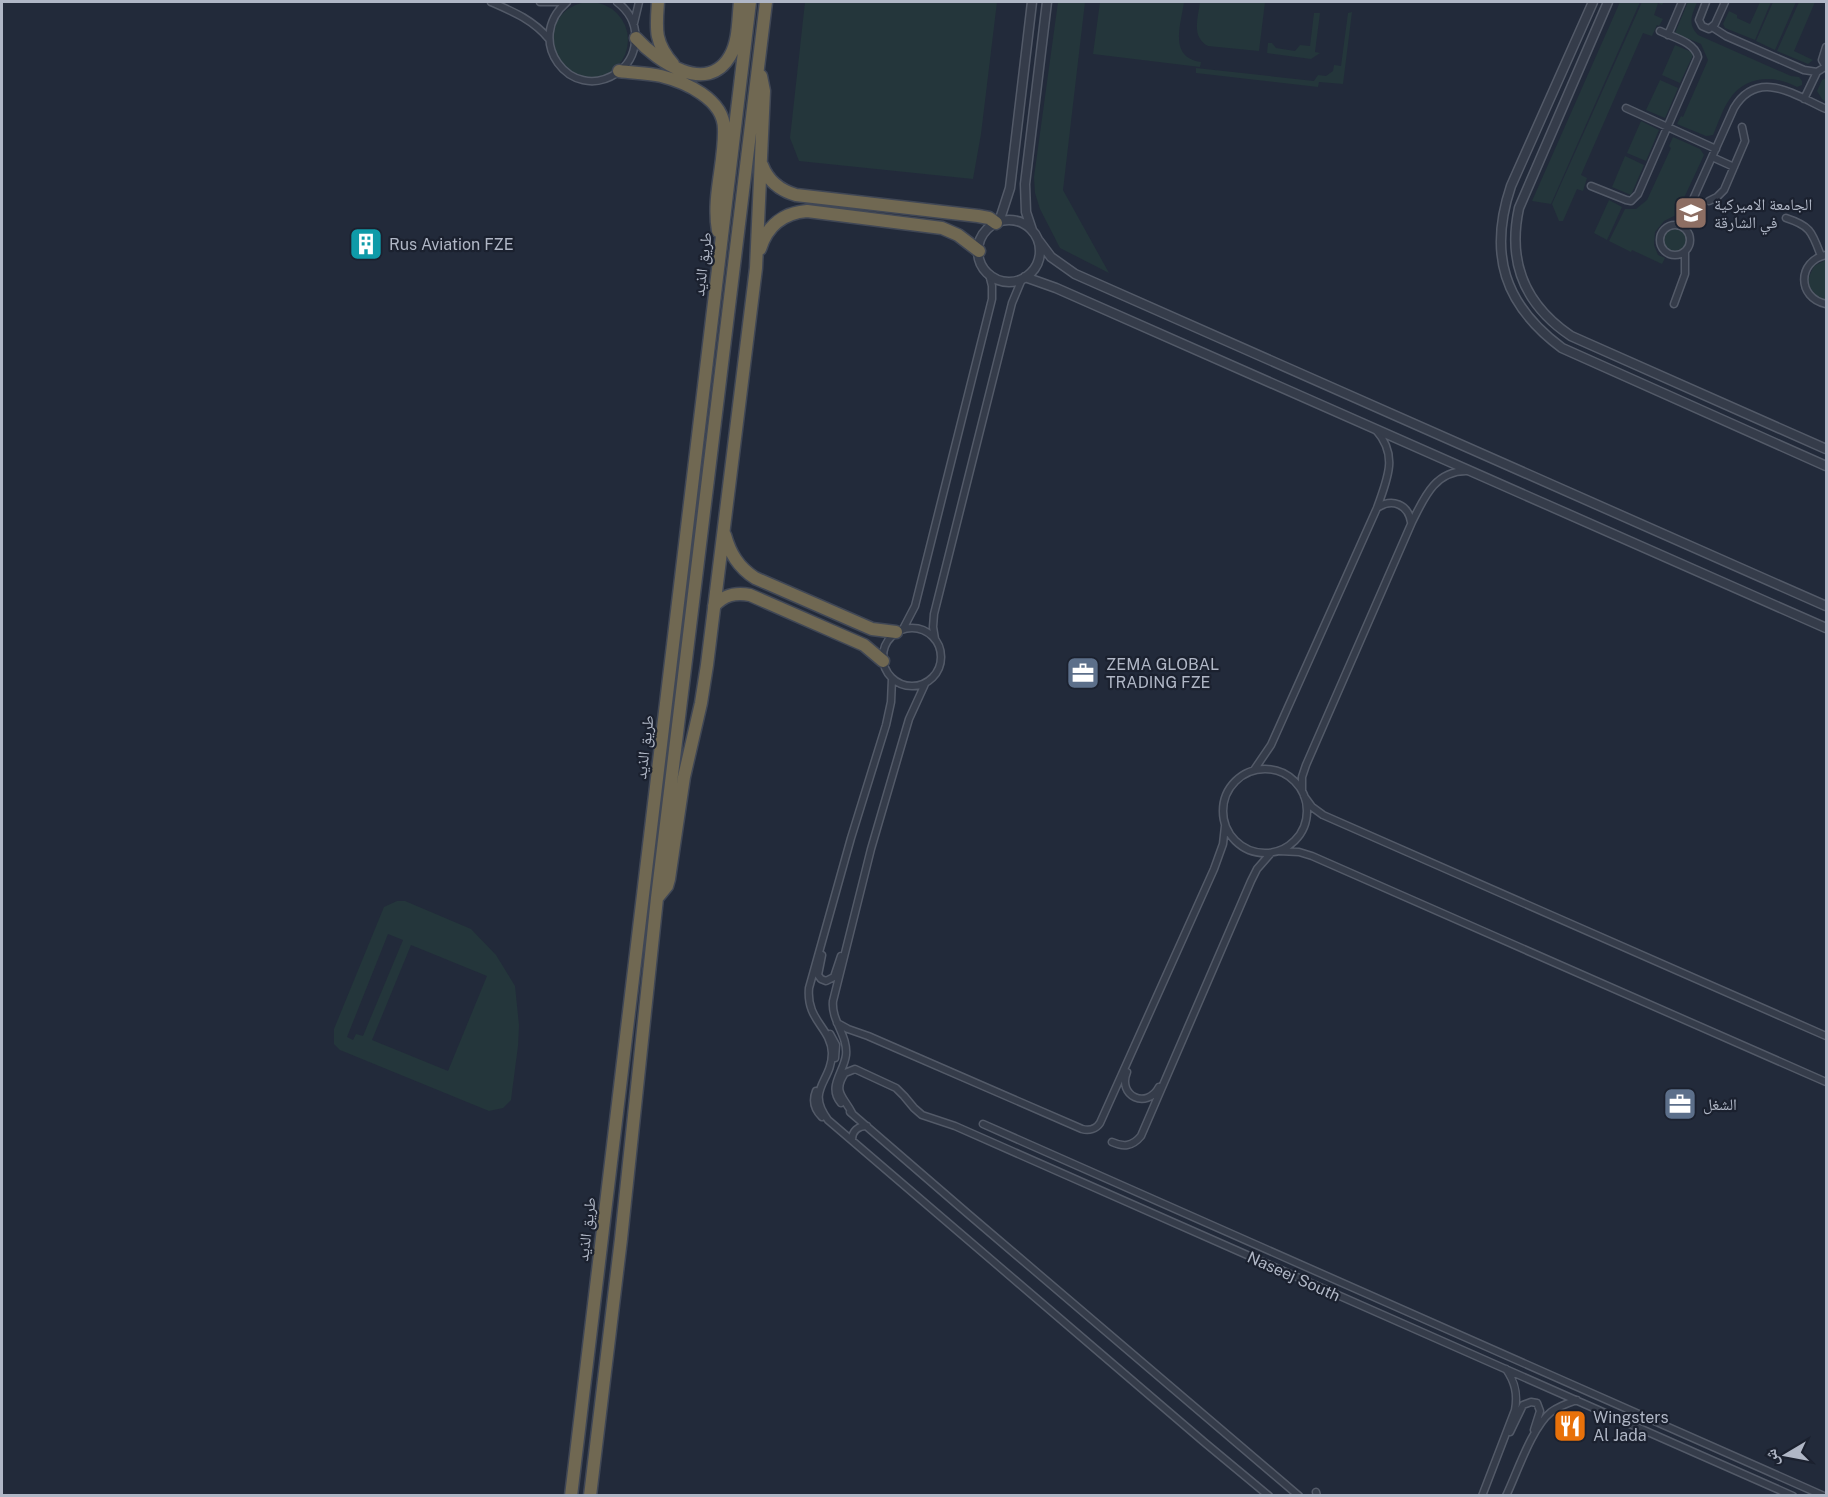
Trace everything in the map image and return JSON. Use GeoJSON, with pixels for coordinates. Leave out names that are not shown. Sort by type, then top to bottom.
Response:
{"type":"FeatureCollection","features":[{"type":"Feature","properties":{"kind":"highway"},"geometry":{"type":"LineString","coordinates":[[658,2],[656,34],[664,54],[678,69]]}},
{"type":"Feature","properties":{"kind":"highway"},"geometry":{"type":"LineString","coordinates":[[636,38],[656,57],[678,69],[689,73],[712,72],[725,63],[733,50],[740,2]]}},
{"type":"Feature","properties":{"kind":"highway","name":"طريق الذيد"},"geometry":{"type":"LineString","coordinates":[[571,1496],[750,2]]}},
{"type":"Feature","properties":{"kind":"highway","name":"طريق الذيد"},"geometry":{"type":"LineString","coordinates":[[590,1496],[622,1227],[657,898],[766,2]]}},
{"type":"Feature","properties":{"kind":"highway"},"geometry":{"type":"LineString","coordinates":[[756,268],[764,91],[758,67]]}},
{"type":"Feature","properties":{"kind":"highway"},"geometry":{"type":"LineString","coordinates":[[619,72],[647,74],[675,81],[700,94],[720,112],[724,130],[716,210],[718,231],[722,242]]}},
{"type":"Feature","properties":{"kind":"highway"},"geometry":{"type":"LineString","coordinates":[[760,156],[763,167],[772,182],[779,188],[796,195],[978,216],[998,222]]}},
{"type":"Feature","properties":{"kind":"highway"},"geometry":{"type":"LineString","coordinates":[[657,898],[667,886],[669,879],[684,777],[704,684],[760,246],[770,228],[787,215],[807,211],[942,228],[958,235],[979,251]]}},
{"type":"Feature","properties":{"kind":"highway"},"geometry":{"type":"LineString","coordinates":[[724,530],[728,546],[736,561],[754,578],[872,629],[899,630]]}},
{"type":"Feature","properties":{"kind":"highway"},"geometry":{"type":"LineString","coordinates":[[714,606],[730,595],[750,595],[864,645],[883,661]]}},
{"type":"Feature","properties":{"kind":"street"},"geometry":{"type":"LineString","coordinates":[[491,2],[532,21],[549,39]]}},
{"type":"Feature","properties":{"kind":"street"},"geometry":{"type":"LineString","coordinates":[[540,2],[566,2]]}},
{"type":"Feature","properties":{"kind":"street"},"geometry":{"type":"LineString","coordinates":[[566,2],[551,22],[549,39],[551,50],[555,60],[567,72],[583,80],[602,80],[619,72],[631,57],[636,38],[634,24],[630,14],[617,2]]}},
{"type":"Feature","properties":{"kind":"street"},"geometry":{"type":"LineString","coordinates":[[634,24],[639,2]]}},
{"type":"Feature","properties":{"kind":"street"},"geometry":{"type":"LineString","coordinates":[[998,222],[1010,188],[1032,2]]}},
{"type":"Feature","properties":{"kind":"street"},"geometry":{"type":"LineString","coordinates":[[1047,2],[1025,184],[1025,203],[1032,230],[1051,257],[1075,274],[1827,606]]}},
{"type":"Feature","properties":{"kind":"street"},"geometry":{"type":"LineString","coordinates":[[1593,2],[1511,186],[1504,208],[1500,231],[1501,254],[1506,277],[1515,298],[1527,318],[1562,348],[1827,465]]}},
{"type":"Feature","properties":{"kind":"street"},"geometry":{"type":"LineString","coordinates":[[1608,2],[1519,208],[1514,245],[1517,263],[1531,298],[1542,313],[1571,336],[1827,449]]}},
{"type":"Feature","properties":{"kind":"street"},"geometry":{"type":"LineString","coordinates":[[1668,35],[1682,2]]}},
{"type":"Feature","properties":{"kind":"street"},"geometry":{"type":"LineString","coordinates":[[1707,2],[1700,16],[1700,23],[1705,28],[1712,27],[1726,36],[1804,70],[1817,72]]}},
{"type":"Feature","properties":{"kind":"street"},"geometry":{"type":"LineString","coordinates":[[1712,27],[1725,2]]}},
{"type":"Feature","properties":{"kind":"street"},"geometry":{"type":"LineString","coordinates":[[1591,186],[1622,199],[1631,201],[1635,198],[1667,127],[1698,57],[1692,46],[1660,32]]}},
{"type":"Feature","properties":{"kind":"street"},"geometry":{"type":"LineString","coordinates":[[1804,99],[1817,72],[1826,67],[1822,60],[1827,48]]}},
{"type":"Feature","properties":{"kind":"street"},"geometry":{"type":"LineString","coordinates":[[1681,226],[1738,100],[1760,87],[1777,87],[1827,109]]}},
{"type":"Feature","properties":{"kind":"street"},"geometry":{"type":"LineString","coordinates":[[1626,108],[1716,149]]}},
{"type":"Feature","properties":{"kind":"street"},"geometry":{"type":"LineString","coordinates":[[1709,201],[1721,194],[1734,167],[1745,141],[1742,127]]}},
{"type":"Feature","properties":{"kind":"street"},"geometry":{"type":"LineString","coordinates":[[1712,156],[1734,167]]}},
{"type":"Feature","properties":{"kind":"street"},"geometry":{"type":"LineString","coordinates":[[1786,218],[1801,223],[1809,230],[1824,255],[1809,264],[1805,284],[1811,297],[1827,304]]}},
{"type":"Feature","properties":{"kind":"street"},"geometry":{"type":"LineString","coordinates":[[925,684],[908,686],[892,679],[884,668],[882,654],[886,642],[899,630],[915,606],[992,299],[989,274],[982,263],[979,251],[982,237],[988,229],[1006,220],[1020,222],[1032,230]]}},
{"type":"Feature","properties":{"kind":"street"},"geometry":{"type":"LineString","coordinates":[[1674,304],[1685,273],[1685,252],[1690,244],[1690,236],[1681,226],[1666,228],[1660,242],[1665,251],[1677,255],[1685,252]]}},
{"type":"Feature","properties":{"kind":"street"},"geometry":{"type":"LineString","coordinates":[[989,274],[1005,281],[1023,278],[1034,270],[1039,259],[1038,241]]}},
{"type":"Feature","properties":{"kind":"street"},"geometry":{"type":"LineString","coordinates":[[1023,278],[1066,293],[1827,628]]}},
{"type":"Feature","properties":{"kind":"street"},"geometry":{"type":"LineString","coordinates":[[1023,278],[1012,303],[934,614],[933,627],[941,662],[936,674],[925,684],[909,718],[871,849],[833,1001],[833,1013],[846,1048],[845,1060],[835,1093],[838,1100],[852,1113],[1299,1496]]}},
{"type":"Feature","properties":{"kind":"street"},"geometry":{"type":"LineString","coordinates":[[1254,770],[1271,745],[1377,508],[1388,474],[1390,458],[1385,442],[1375,429]]}},
{"type":"Feature","properties":{"kind":"street"},"geometry":{"type":"LineString","coordinates":[[1279,851],[1295,841],[1305,825],[1307,806],[1303,794],[1302,777],[1306,765],[1412,522],[1435,483],[1452,473],[1470,471]]}},
{"type":"Feature","properties":{"kind":"street"},"geometry":{"type":"LineString","coordinates":[[1377,508],[1391,502],[1401,505],[1412,522]]}},
{"type":"Feature","properties":{"kind":"street"},"geometry":{"type":"LineString","coordinates":[[899,630],[910,627],[924,630],[935,639]]}},
{"type":"Feature","properties":{"kind":"street"},"geometry":{"type":"LineString","coordinates":[[892,679],[889,713],[810,982],[808,998],[812,1013],[827,1035],[831,1046],[832,1058],[818,1102],[821,1110],[828,1120],[1269,1496]]}},
{"type":"Feature","properties":{"kind":"street"},"geometry":{"type":"LineString","coordinates":[[1827,1036],[1323,815],[1312,807],[1292,778],[1285,774],[1270,769],[1244,773],[1236,779],[1226,794],[1222,812],[1225,826],[1239,845],[1254,852],[1299,852],[1312,856],[1827,1082]]}},
{"type":"Feature","properties":{"kind":"street"},"geometry":{"type":"LineString","coordinates":[[836,1022],[1085,1130],[1094,1129],[1100,1122],[1218,861],[1225,826]]}},
{"type":"Feature","properties":{"kind":"street"},"geometry":{"type":"LineString","coordinates":[[1112,1142],[1128,1146],[1139,1139],[1251,881],[1270,853]]}},
{"type":"Feature","properties":{"kind":"street"},"geometry":{"type":"LineString","coordinates":[[822,942],[818,973],[824,981],[834,977],[838,960],[845,951]]}},
{"type":"Feature","properties":{"kind":"street"},"geometry":{"type":"LineString","coordinates":[[1132,1052],[1124,1080],[1126,1089],[1134,1097],[1142,1099],[1154,1095],[1169,1071]]}},
{"type":"Feature","properties":{"kind":"street","name":"Naseej South"},"geometry":{"type":"LineString","coordinates":[[852,1113],[841,1096],[839,1087],[845,1073],[855,1069],[896,1088],[914,1108],[927,1117],[956,1126],[1793,1496]]}},
{"type":"Feature","properties":{"kind":"street"},"geometry":{"type":"LineString","coordinates":[[983,1124],[1824,1496]]}},
{"type":"Feature","properties":{"kind":"street"},"geometry":{"type":"LineString","coordinates":[[852,1140],[855,1131],[867,1126]]}},
{"type":"Feature","properties":{"kind":"street"},"geometry":{"type":"LineString","coordinates":[[1482,1496],[1515,1410],[1517,1398],[1514,1381],[1503,1366]]}},
{"type":"Feature","properties":{"kind":"street"},"geometry":{"type":"LineString","coordinates":[[1506,1496],[1541,1424],[1552,1411],[1577,1400]]}},
{"type":"Feature","properties":{"kind":"street"},"geometry":{"type":"LineString","coordinates":[[1504,1438],[1512,1430],[1523,1405],[1531,1402],[1536,1403],[1540,1411],[1532,1440]]}},
{"type":"Feature","properties":{"kind":"shaded area"},"geometry":{"type":"Polygon","coordinates":[[[598,2],[611,8],[622,19],[628,32],[626,55],[611,72],[598,78],[582,78],[569,72],[554,55],[552,32],[558,19],[575,4],[598,2]]]}},
{"type":"Feature","properties":{"kind":"shaded area"},"geometry":{"type":"Polygon","coordinates":[[[805,2],[997,2],[981,134],[973,179],[799,161],[790,138],[805,2]]]}},
{"type":"Feature","properties":{"kind":"shaded area"},"geometry":{"type":"Polygon","coordinates":[[[1058,2],[1085,2],[1063,190],[1109,273],[1060,248],[1040,209],[1035,193],[1034,177],[1058,2]]]}},
{"type":"Feature","properties":{"kind":"shaded area"},"geometry":{"type":"Polygon","coordinates":[[[1100,2],[1184,2],[1179,30],[1180,47],[1191,59],[1201,62],[1200,67],[1093,54],[1100,2]]]}},
{"type":"Feature","properties":{"kind":"shaded area"},"geometry":{"type":"Polygon","coordinates":[[[1200,2],[1265,2],[1259,51],[1208,46],[1203,42],[1197,32],[1200,2]]]}},
{"type":"Feature","properties":{"kind":"shaded area"},"geometry":{"type":"Polygon","coordinates":[[[1620,2],[1640,2],[1551,204],[1532,201],[1620,2]]]}},
{"type":"Feature","properties":{"kind":"shaded area"},"geometry":{"type":"Polygon","coordinates":[[[1642,2],[1664,2],[1662,5],[1658,3],[1654,15],[1663,19],[1652,36],[1643,33],[1581,175],[1587,178],[1583,191],[1577,189],[1563,221],[1559,221],[1552,204],[1642,2]]]}},
{"type":"Feature","properties":{"kind":"shaded area"},"geometry":{"type":"Polygon","coordinates":[[[1688,2],[1697,2],[1692,15],[1692,23],[1698,35],[1791,76],[1799,77],[1802,85],[1797,87],[1769,79],[1743,86],[1735,92],[1727,104],[1713,135],[1706,136],[1677,124],[1681,116],[1683,117],[1708,60],[1701,44],[1675,33],[1688,2]]]}},
{"type":"Feature","properties":{"kind":"shaded area"},"geometry":{"type":"Polygon","coordinates":[[[1760,2],[1771,2],[1755,40],[1725,28],[1723,24],[1729,11],[1750,24],[1760,2]]]}},
{"type":"Feature","properties":{"kind":"shaded area"},"geometry":{"type":"Polygon","coordinates":[[[1773,2],[1796,2],[1775,50],[1756,41],[1773,2]]]}},
{"type":"Feature","properties":{"kind":"shaded area"},"geometry":{"type":"Polygon","coordinates":[[[1799,2],[1815,2],[1794,51],[1813,60],[1808,64],[1777,51],[1799,2]]]}},
{"type":"Feature","properties":{"kind":"shaded area"},"geometry":{"type":"Polygon","coordinates":[[[1352,12],[1343,84],[1319,82],[1318,87],[1196,73],[1196,68],[1314,81],[1318,75],[1326,76],[1333,71],[1334,65],[1341,66],[1348,13],[1352,12]]]}},
{"type":"Feature","properties":{"kind":"shaded area"},"geometry":{"type":"Polygon","coordinates":[[[1314,13],[1320,13],[1315,52],[1320,53],[1311,59],[1267,53],[1268,43],[1272,43],[1276,48],[1295,51],[1300,45],[1310,46],[1314,13]]]}},
{"type":"Feature","properties":{"kind":"shaded area"},"geometry":{"type":"Polygon","coordinates":[[[1675,45],[1694,53],[1680,83],[1662,75],[1675,45]]]}},
{"type":"Feature","properties":{"kind":"shaded area"},"geometry":{"type":"Polygon","coordinates":[[[1826,78],[1826,102],[1817,91],[1822,80],[1826,78]]]}},
{"type":"Feature","properties":{"kind":"shaded area"},"geometry":{"type":"Polygon","coordinates":[[[1660,80],[1678,88],[1665,118],[1646,110],[1660,80]]]}},
{"type":"Feature","properties":{"kind":"shaded area"},"geometry":{"type":"Polygon","coordinates":[[[1641,121],[1659,130],[1646,161],[1627,153],[1641,121]]]}},
{"type":"Feature","properties":{"kind":"shaded area"},"geometry":{"type":"Polygon","coordinates":[[[1673,137],[1700,149],[1704,155],[1676,215],[1664,221],[1655,232],[1654,245],[1658,255],[1665,258],[1662,264],[1609,241],[1625,209],[1636,209],[1647,200],[1671,148],[1669,146],[1673,137]]]}},
{"type":"Feature","properties":{"kind":"shaded area"},"geometry":{"type":"Polygon","coordinates":[[[1625,156],[1644,165],[1631,195],[1612,187],[1625,156]]]}},
{"type":"Feature","properties":{"kind":"shaded area"},"geometry":{"type":"Polygon","coordinates":[[[1609,200],[1622,207],[1607,240],[1594,233],[1609,200]]]}},
{"type":"Feature","properties":{"kind":"shaded area"},"geometry":{"type":"Polygon","coordinates":[[[1675,228],[1683,232],[1687,240],[1683,248],[1675,252],[1667,248],[1663,240],[1667,232],[1675,228]]]}},
{"type":"Feature","properties":{"kind":"shaded area"},"geometry":{"type":"Polygon","coordinates":[[[1826,260],[1826,300],[1813,292],[1808,279],[1814,266],[1826,260]]]}},
{"type":"Feature","properties":{"kind":"shaded area"},"geometry":{"type":"Polygon","coordinates":[[[397,901],[405,901],[471,929],[496,955],[515,986],[519,1025],[518,1046],[511,1100],[503,1108],[489,1111],[340,1050],[334,1044],[334,1029],[384,907],[397,901]],[[388,934],[347,1037],[353,1040],[356,1034],[363,1036],[403,940],[388,934]],[[411,945],[372,1040],[448,1071],[487,976],[411,945]]]}},
{"type":"Feature","properties":{"kind":"place","name":"الجامعة الاميركية في الشارقة"},"geometry":{"type":"Point","coordinates":[1691,213]}},
{"type":"Feature","properties":{"kind":"place","name":"Rus Aviation FZE"},"geometry":{"type":"Point","coordinates":[366,244]}},
{"type":"Feature","properties":{"kind":"place","name":"ZEMA GLOBAL TRADING FZE"},"geometry":{"type":"Point","coordinates":[1083,673]}},
{"type":"Feature","properties":{"kind":"place","name":"الشغل"},"geometry":{"type":"Point","coordinates":[1680,1104]}},
{"type":"Feature","properties":{"kind":"place","name":"Wingsters Al Jada"},"geometry":{"type":"Point","coordinates":[1570,1426]}}]}
